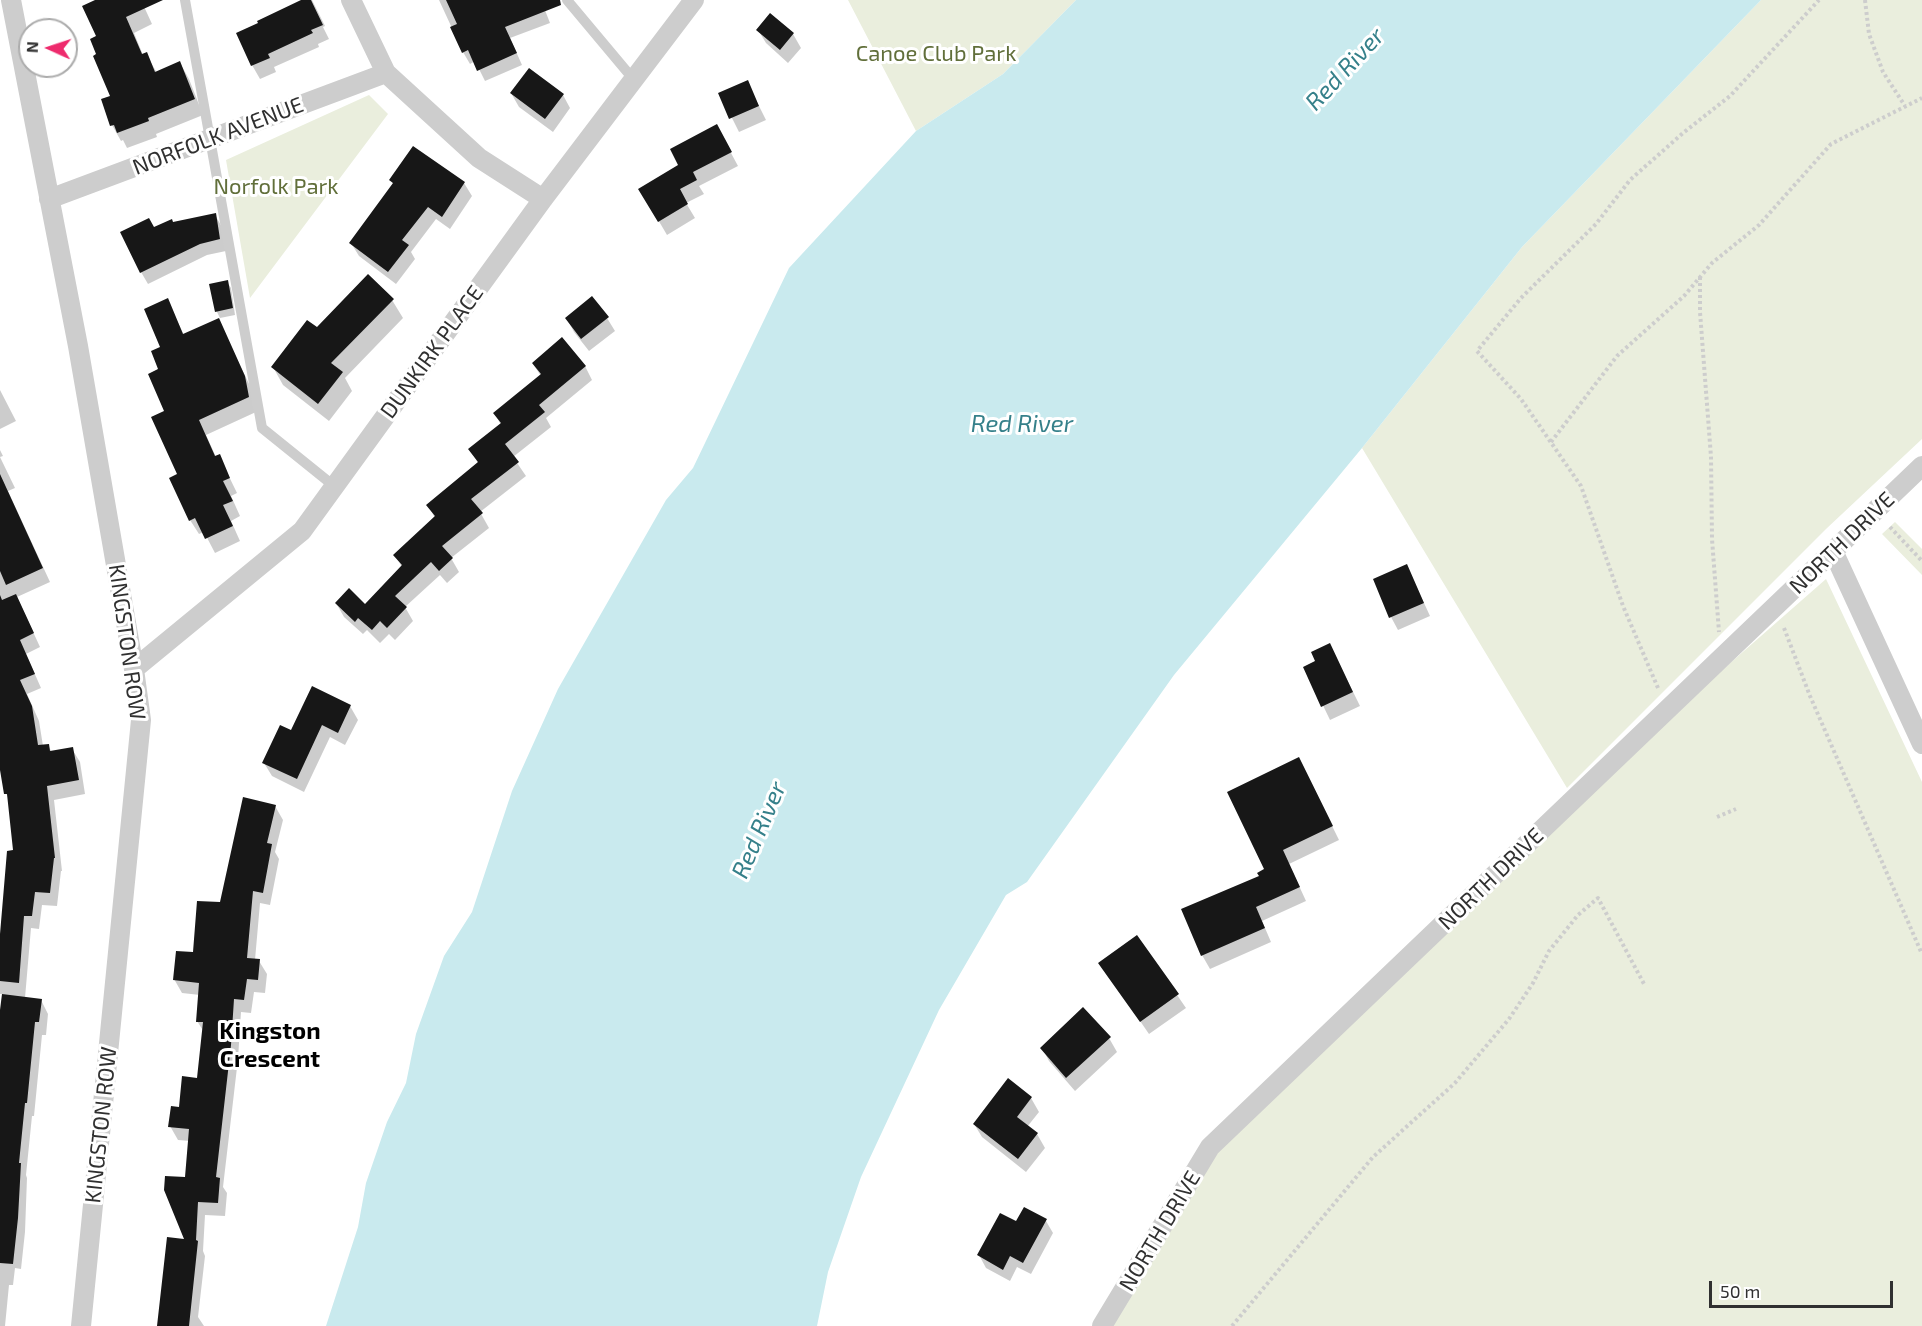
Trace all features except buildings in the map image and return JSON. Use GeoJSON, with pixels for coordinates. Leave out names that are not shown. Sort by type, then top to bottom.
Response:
{"type":"FeatureCollection","features":[{"type":"Feature","properties":{"kind":"street","name":"KINGSTON ROW"},"geometry":{"type":"LineString","coordinates":[[11,0],[80,357],[141,720],[81,1326]]}},
{"type":"Feature","properties":{"kind":"street"},"geometry":{"type":"LineString","coordinates":[[351,0],[386,73],[479,158],[543,199]]}},
{"type":"Feature","properties":{"kind":"street","name":"DUNKIRK PLACE"},"geometry":{"type":"LineString","coordinates":[[134,669],[302,531],[543,199],[694,0]]}},
{"type":"Feature","properties":{"kind":"street","name":"NORFOLK AVENUE"},"geometry":{"type":"LineString","coordinates":[[49,199],[386,73]]}},
{"type":"Feature","properties":{"kind":"street","name":"NORTH DRIVE"},"geometry":{"type":"LineString","coordinates":[[1102,1326],[1210,1148],[1922,466]]}},
{"type":"Feature","properties":{"kind":"street"},"geometry":{"type":"LineString","coordinates":[[1833,551],[1922,744]]}},
{"type":"Feature","properties":{"kind":"lane"},"geometry":{"type":"LineString","coordinates":[[185,0],[262,428],[334,486]]}},
{"type":"Feature","properties":{"kind":"lane"},"geometry":{"type":"LineString","coordinates":[[567,0],[634,80]]}},
{"type":"Feature","properties":{"kind":"path"},"geometry":{"type":"LineString","coordinates":[[1668,711],[1623,606],[1581,486],[1521,399],[1477,351],[1521,298],[1596,224],[1630,180],[1683,133],[1730,96],[1819,0]]}},
{"type":"Feature","properties":{"kind":"path"},"geometry":{"type":"LineString","coordinates":[[1865,0],[1869,34],[1882,72],[1905,106]]}},
{"type":"Feature","properties":{"kind":"path"},"geometry":{"type":"LineString","coordinates":[[1551,442],[1617,357],[1684,296],[1712,263],[1759,225],[1831,144],[1922,98]]}},
{"type":"Feature","properties":{"kind":"path"},"geometry":{"type":"LineString","coordinates":[[1700,276],[1700,312],[1711,456],[1712,539],[1721,660]]}},
{"type":"Feature","properties":{"kind":"path"},"geometry":{"type":"LineString","coordinates":[[1875,511],[1922,561]]}},
{"type":"Feature","properties":{"kind":"path"},"geometry":{"type":"LineString","coordinates":[[1776,607],[1810,696],[1922,954]]}},
{"type":"Feature","properties":{"kind":"path"},"geometry":{"type":"LineString","coordinates":[[1717,817],[1736,809]]}},
{"type":"Feature","properties":{"kind":"path"},"geometry":{"type":"LineString","coordinates":[[1232,1326],[1373,1157],[1455,1083],[1509,1019],[1533,983],[1549,951],[1578,915],[1598,898],[1644,984]]}},
{"type":"Feature","properties":{"kind":"green space","name":"Canoe Club Park"},"geometry":{"type":"Polygon","coordinates":[[[848,0],[1076,0],[1003,74],[916,131],[848,0]]]}},
{"type":"Feature","properties":{"kind":"green space"},"geometry":{"type":"Polygon","coordinates":[[[1761,0],[1922,0],[1922,439],[1826,529],[1567,788],[1362,448],[1522,247],[1761,0]]]}},
{"type":"Feature","properties":{"kind":"green space","name":"Norfolk Park"},"geometry":{"type":"Polygon","coordinates":[[[369,95],[388,114],[250,298],[226,160],[369,95]]]}},
{"type":"Feature","properties":{"kind":"green space"},"geometry":{"type":"Polygon","coordinates":[[[1895,522],[1922,549],[1922,575],[1882,534],[1895,522]]]}},
{"type":"Feature","properties":{"kind":"green space"},"geometry":{"type":"Polygon","coordinates":[[[1826,579],[1922,782],[1922,1326],[1102,1326],[1210,1147],[1574,800],[1826,579]]]}},
{"type":"Feature","properties":{"kind":"water","name":"Red River"},"geometry":{"type":"Polygon","coordinates":[[[1076,0],[1761,0],[1522,247],[1362,448],[1174,675],[1027,882],[1006,895],[939,1010],[861,1177],[828,1272],[817,1326],[326,1326],[358,1227],[366,1183],[387,1122],[406,1083],[416,1034],[444,956],[472,912],[512,791],[558,689],[666,500],[693,468],[789,268],[916,131],[1003,74],[1076,0]]]}},
{"type":"Feature","properties":{"kind":"district","name":"Kingston Crescent"},"geometry":{"type":"Point","coordinates":[270,1045]}}]}
